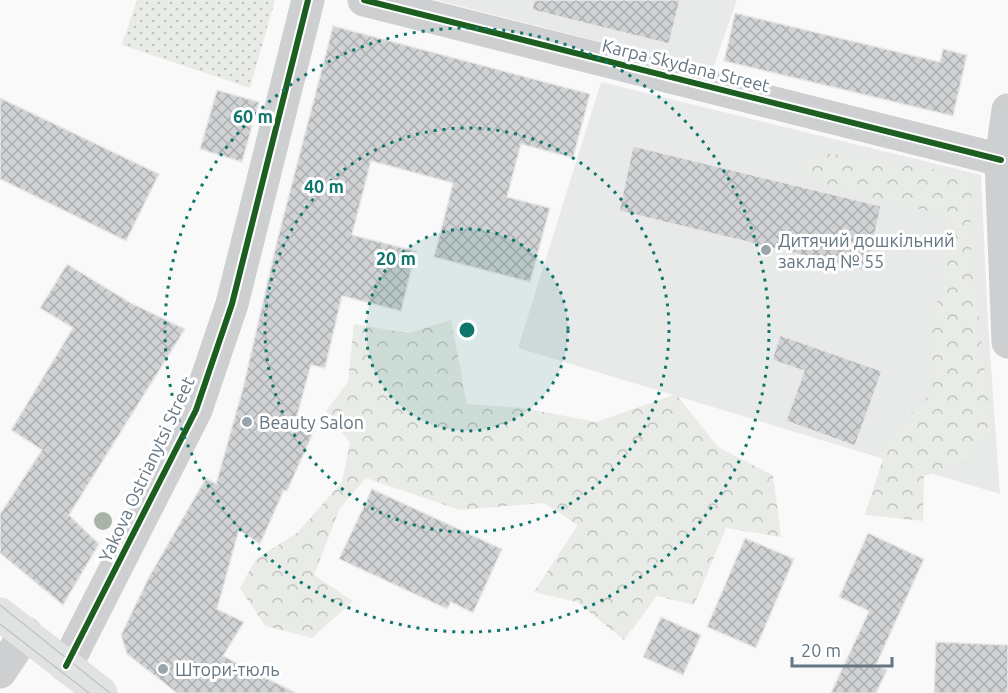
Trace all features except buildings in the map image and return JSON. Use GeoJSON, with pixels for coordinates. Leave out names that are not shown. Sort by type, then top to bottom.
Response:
{"type":"FeatureCollection","features":[{"type":"Feature","properties":{"kind":"main road"},"geometry":{"type":"LineString","coordinates":[[0,614],[101,693]]}},
{"type":"Feature","properties":{"kind":"street","name":"Yakova Ostrianytsi Street"},"geometry":{"type":"LineString","coordinates":[[66,666],[196,410],[232,304],[308,0]]}},
{"type":"Feature","properties":{"kind":"street","name":"Karpa Skydana Street"},"geometry":{"type":"LineString","coordinates":[[364,0],[1001,160]]}},
{"type":"Feature","properties":{"kind":"street"},"geometry":{"type":"LineString","coordinates":[[1008,110],[1001,160],[1008,342]]}},
{"type":"Feature","properties":{"kind":"street"},"geometry":{"type":"LineString","coordinates":[[0,672],[26,633]]}},
{"type":"Feature","properties":{"kind":"shaded area"},"geometry":{"type":"Polygon","coordinates":[[[437,0],[737,0],[712,71],[437,0]]]}},
{"type":"Feature","properties":{"kind":"shaded area","name":"Дитячий дошкільний заклад № 55"},"geometry":{"type":"Polygon","coordinates":[[[601,82],[981,175],[988,324],[1000,494],[518,348],[601,82]]]}},
{"type":"Feature","properties":{"kind":"green space"},"geometry":{"type":"Polygon","coordinates":[[[137,0],[275,0],[250,88],[122,45],[137,0]]]}},
{"type":"Feature","properties":{"kind":"green space"},"geometry":{"type":"Polygon","coordinates":[[[811,152],[869,158],[972,176],[970,241],[992,432],[967,463],[924,476],[923,521],[865,515],[890,436],[933,390],[929,331],[942,285],[947,216],[820,184],[801,168],[811,152]]]}},
{"type":"Feature","properties":{"kind":"green space"},"geometry":{"type":"Polygon","coordinates":[[[451,320],[467,404],[524,408],[596,422],[676,394],[718,447],[773,475],[781,537],[726,528],[694,605],[657,596],[624,640],[577,602],[534,592],[578,525],[544,503],[460,510],[366,478],[340,508],[314,575],[353,601],[312,638],[265,626],[240,588],[256,559],[297,533],[342,482],[350,443],[326,411],[348,382],[354,324],[408,333],[451,320]]]}},
{"type":"Feature","properties":{"kind":"tram line"},"geometry":{"type":"LineString","coordinates":[[0,605],[110,693]]}},
{"type":"Feature","properties":{"kind":"tram line"},"geometry":{"type":"LineString","coordinates":[[0,624],[89,693]]}},
{"type":"Feature","properties":{"kind":"cycle path"},"geometry":{"type":"LineString","coordinates":[[66,666],[196,410],[232,304],[308,0]]}},
{"type":"Feature","properties":{"kind":"cycle path"},"geometry":{"type":"LineString","coordinates":[[364,0],[1001,160]]}},
{"type":"Feature","properties":{"kind":"place","name":"Дитячий дошкільний заклад № 55"},"geometry":{"type":"Point","coordinates":[766,250]}},
{"type":"Feature","properties":{"kind":"place","name":"Beauty Salon"},"geometry":{"type":"Point","coordinates":[247,422]}},
{"type":"Feature","properties":{"kind":"place","name":"Штори-тюль"},"geometry":{"type":"Point","coordinates":[163,669]}}]}
